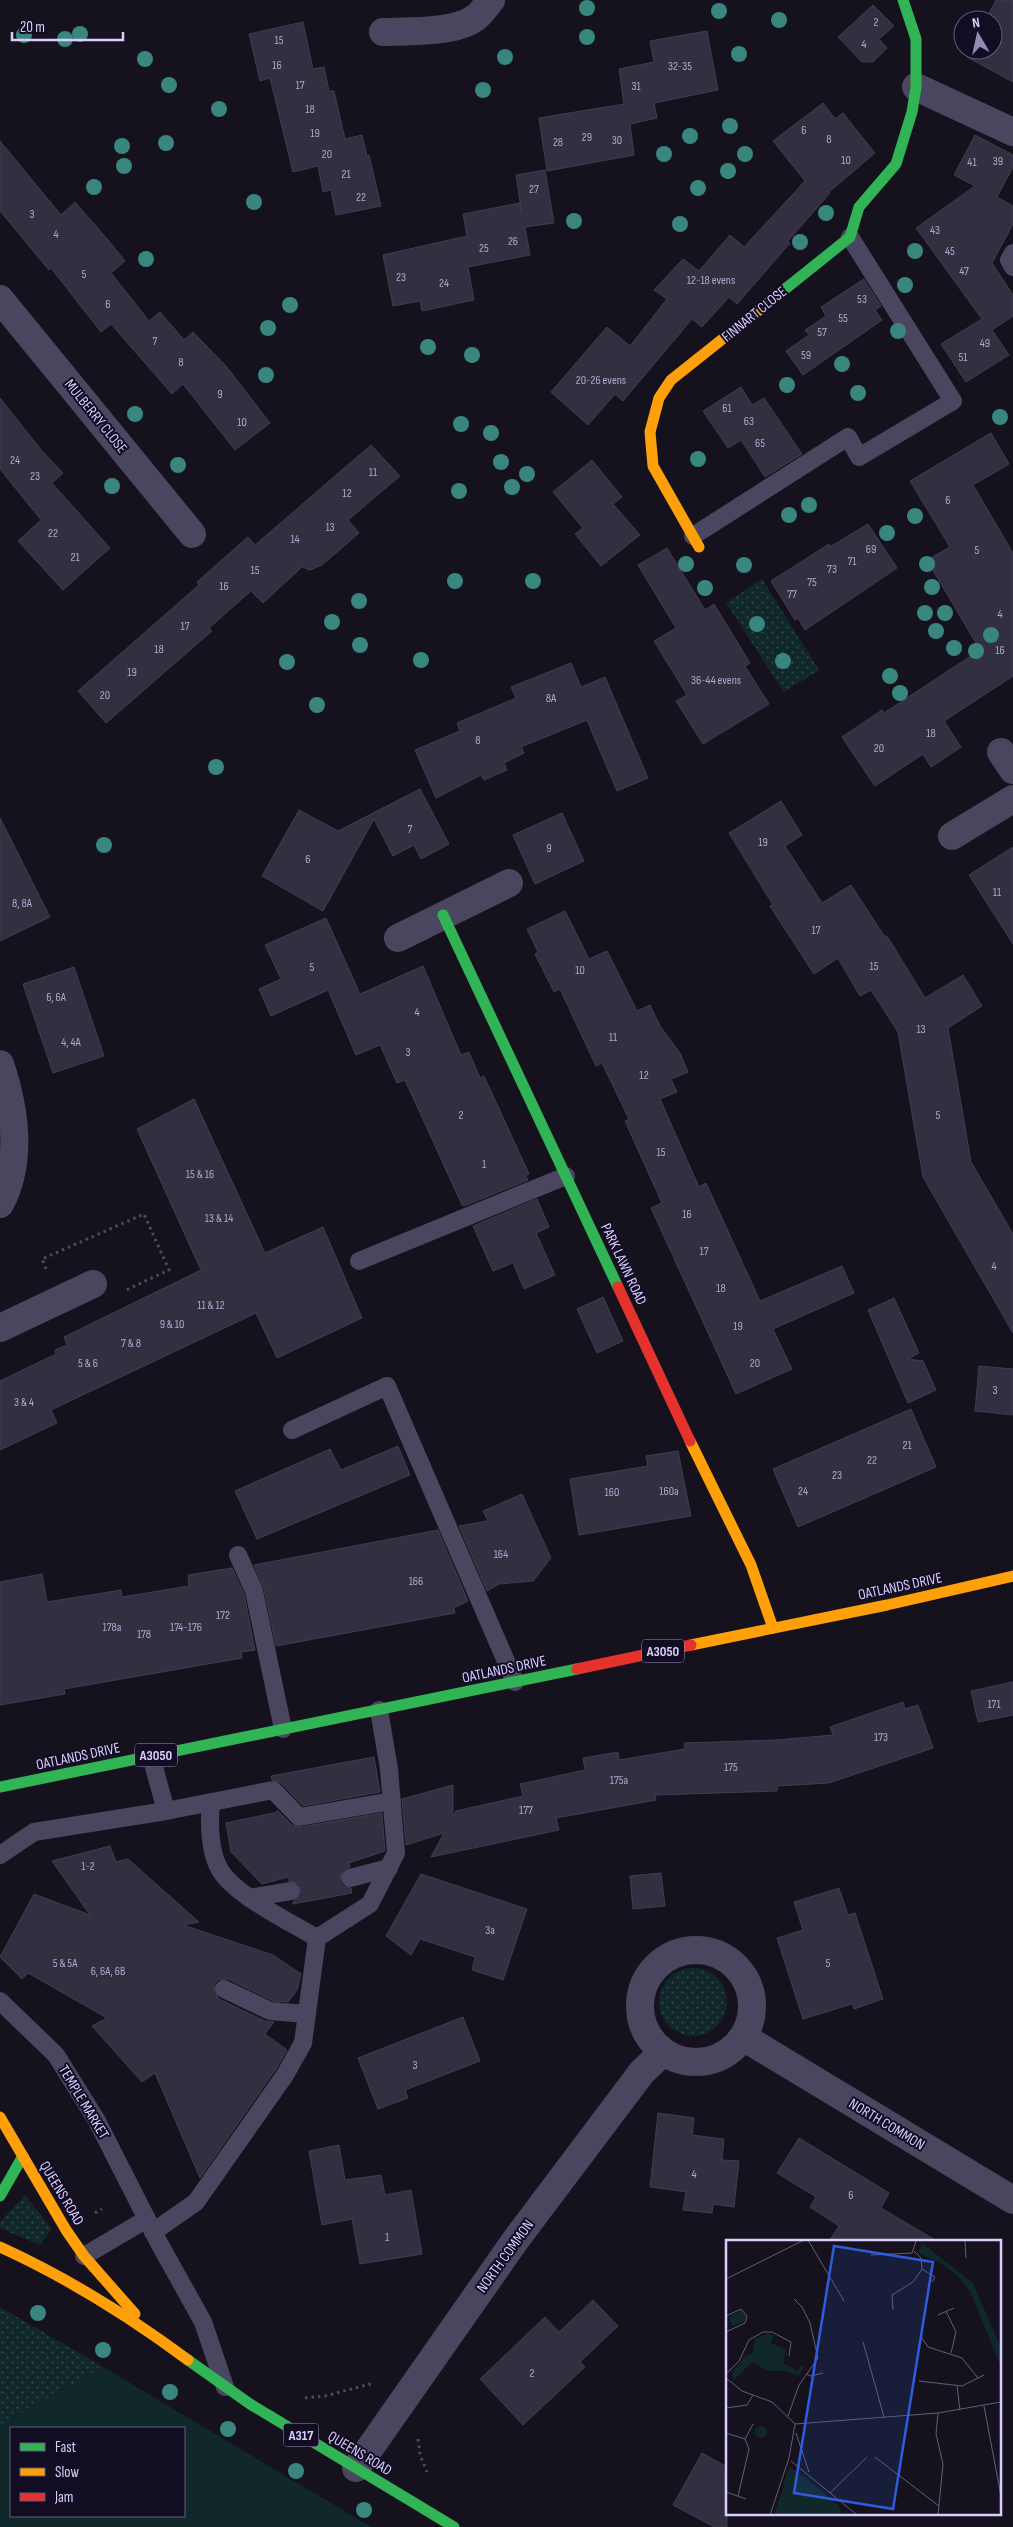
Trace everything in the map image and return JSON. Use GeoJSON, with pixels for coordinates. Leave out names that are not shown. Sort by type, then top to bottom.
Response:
{"type":"FeatureCollection","features":[{"type":"Feature","properties":{"kind":"main road"},"geometry":{"type":"LineString","coordinates":[[850,237],[859,207],[896,164],[912,112],[916,87],[916,39],[903,0]]}},
{"type":"Feature","properties":{"kind":"main road","name":"FINNART CLOSE"},"geometry":{"type":"LineString","coordinates":[[696,541],[653,466],[650,432],[659,398],[671,380],[850,237]]}},
{"type":"Feature","properties":{"kind":"main road","name":"PARK LAWN ROAD"},"geometry":{"type":"LineString","coordinates":[[443,915],[751,1565],[773,1628]]}},
{"type":"Feature","properties":{"kind":"main road","name":"OATLANDS DRIVE"},"geometry":{"type":"LineString","coordinates":[[0,1787],[515,1682],[1013,1576]]}},
{"type":"Feature","properties":{"kind":"main road","name":"QUEENS ROAD"},"geometry":{"type":"LineString","coordinates":[[0,2117],[66,2230],[84,2256],[154,2335]]}},
{"type":"Feature","properties":{"kind":"main road","name":"QUEENS ROAD"},"geometry":{"type":"LineString","coordinates":[[0,2196],[23,2156]]}},
{"type":"Feature","properties":{"kind":"main road","name":"QUEENS ROAD"},"geometry":{"type":"LineString","coordinates":[[0,2247],[37,2264],[154,2335],[250,2404],[452,2526]]}},
{"type":"Feature","properties":{"kind":"street"},"geometry":{"type":"LineString","coordinates":[[383,32],[457,26],[475,18],[490,0]]}},
{"type":"Feature","properties":{"kind":"street"},"geometry":{"type":"LineString","coordinates":[[916,87],[1013,132]]}},
{"type":"Feature","properties":{"kind":"street","name":"MULBERRY CLOSE"},"geometry":{"type":"LineString","coordinates":[[0,299],[192,534]]}},
{"type":"Feature","properties":{"kind":"street"},"geometry":{"type":"LineString","coordinates":[[952,836],[1013,799]]}},
{"type":"Feature","properties":{"kind":"street"},"geometry":{"type":"LineString","coordinates":[[398,938],[509,883]]}},
{"type":"Feature","properties":{"kind":"street"},"geometry":{"type":"LineString","coordinates":[[0,1064],[16,1138],[9,1187],[0,1204]]}},
{"type":"Feature","properties":{"kind":"street"},"geometry":{"type":"LineString","coordinates":[[0,1328],[93,1284]]}},
{"type":"Feature","properties":{"kind":"street"},"geometry":{"type":"LineString","coordinates":[[685,1950],[704,1950],[722,1956],[737,1967],[747,1983],[752,2001],[750,2020],[743,2037],[730,2051],[714,2059],[697,2063],[679,2060],[663,2052],[650,2040],[641,2022],[639,2004],[643,1985],[652,1969],[667,1957],[685,1950]]}},
{"type":"Feature","properties":{"kind":"street","name":"NORTH COMMON"},"geometry":{"type":"LineString","coordinates":[[743,2037],[1013,2200]]}},
{"type":"Feature","properties":{"kind":"street","name":"NORTH COMMON"},"geometry":{"type":"LineString","coordinates":[[356,2468],[518,2238],[642,2072],[663,2052]]}},
{"type":"Feature","properties":{"kind":"lane"},"geometry":{"type":"LineString","coordinates":[[696,541],[848,437],[859,458],[953,401],[850,237]]}},
{"type":"Feature","properties":{"kind":"lane"},"geometry":{"type":"LineString","coordinates":[[1013,252],[1009,260],[1013,267]]}},
{"type":"Feature","properties":{"kind":"lane"},"geometry":{"type":"LineString","coordinates":[[359,1261],[566,1176]]}},
{"type":"Feature","properties":{"kind":"lane"},"geometry":{"type":"LineString","coordinates":[[292,1430],[387,1386],[515,1682]]}},
{"type":"Feature","properties":{"kind":"lane"},"geometry":{"type":"LineString","coordinates":[[238,1555],[254,1591],[283,1729]]}},
{"type":"Feature","properties":{"kind":"lane"},"geometry":{"type":"LineString","coordinates":[[84,2256],[196,2202],[285,2075],[303,2043],[317,1938],[370,1904],[396,1853],[391,1828],[392,1801],[383,1770],[379,1710]]}},
{"type":"Feature","properties":{"kind":"lane"},"geometry":{"type":"LineString","coordinates":[[151,1756],[166,1811]]}},
{"type":"Feature","properties":{"kind":"lane"},"geometry":{"type":"LineString","coordinates":[[0,1855],[34,1832],[166,1811],[274,1790],[298,1817],[392,1801]]}},
{"type":"Feature","properties":{"kind":"lane"},"geometry":{"type":"LineString","coordinates":[[212,1802],[209,1825],[219,1869],[249,1898],[317,1938]]}},
{"type":"Feature","properties":{"kind":"lane"},"geometry":{"type":"LineString","coordinates":[[350,1878],[389,1868]]}},
{"type":"Feature","properties":{"kind":"lane"},"geometry":{"type":"LineString","coordinates":[[249,1898],[290,1891]]}},
{"type":"Feature","properties":{"kind":"lane"},"geometry":{"type":"LineString","coordinates":[[224,1989],[270,2011],[307,2014]]}},
{"type":"Feature","properties":{"kind":"lane","name":"TEMPLE MARKET"},"geometry":{"type":"LineString","coordinates":[[0,2001],[56,2055],[98,2121],[150,2225],[203,2322],[225,2387]]}},
{"type":"Feature","properties":{"kind":"path"},"geometry":{"type":"LineString","coordinates":[[250,2404],[325,2396],[424,2371]]}},
{"type":"Feature","properties":{"kind":"path"},"geometry":{"type":"LineString","coordinates":[[418,2435],[420,2455],[452,2526]]}},
{"type":"Feature","properties":{"kind":"green space"},"geometry":{"type":"Polygon","coordinates":[[[762,579],[819,670],[784,692],[726,603],[762,579]]]}},
{"type":"Feature","properties":{"kind":"green space"},"geometry":{"type":"Polygon","coordinates":[[[693,1968],[706,1971],[717,1978],[724,1989],[727,2002],[724,2015],[717,2026],[706,2033],[693,2036],[680,2033],[669,2026],[662,2015],[659,2002],[662,1989],[669,1978],[680,1971],[693,1968]]]}},
{"type":"Feature","properties":{"kind":"green space"},"geometry":{"type":"Polygon","coordinates":[[[25,2195],[52,2229],[40,2245],[0,2228],[0,2222],[25,2195]]]}},
{"type":"Feature","properties":{"kind":"green space"},"geometry":{"type":"Polygon","coordinates":[[[0,2307],[103,2367],[0,2425],[0,2307]]]}},
{"type":"Feature","properties":{"kind":"green space"},"geometry":{"type":"Polygon","coordinates":[[[103,2367],[371,2527],[0,2527],[0,2425],[103,2367]]]}},
{"type":"Feature","properties":{"kind":"building"},"geometry":{"type":"Polygon","coordinates":[[[996,0],[1013,0],[1013,82],[973,60],[1003,60],[1003,10],[991,10],[996,0]]]}},
{"type":"Feature","properties":{"kind":"building"},"geometry":{"type":"Polygon","coordinates":[[[873,5],[894,26],[879,39],[887,48],[873,62],[862,62],[838,37],[873,5]]]}},
{"type":"Feature","properties":{"kind":"building"},"geometry":{"type":"Polygon","coordinates":[[[303,22],[313,69],[324,67],[329,91],[334,91],[345,139],[362,135],[367,156],[369,155],[381,206],[336,215],[331,190],[323,192],[318,166],[293,172],[270,78],[260,81],[249,34],[303,22]]]}},
{"type":"Feature","properties":{"kind":"building"},"geometry":{"type":"Polygon","coordinates":[[[707,31],[718,90],[654,103],[657,118],[630,124],[634,155],[547,171],[539,118],[624,104],[619,69],[654,62],[650,41],[707,31]]]}},
{"type":"Feature","properties":{"kind":"building"},"geometry":{"type":"Polygon","coordinates":[[[823,103],[835,119],[843,113],[875,153],[829,192],[787,242],[790,243],[737,304],[729,297],[702,327],[692,319],[623,401],[615,394],[588,425],[551,392],[607,327],[630,346],[667,299],[654,290],[683,259],[699,271],[730,235],[744,247],[805,181],[773,141],[823,103]]]}},
{"type":"Feature","properties":{"kind":"building"},"geometry":{"type":"Polygon","coordinates":[[[975,135],[1013,155],[1013,167],[997,197],[1013,206],[1013,224],[992,263],[1013,295],[1013,316],[992,330],[1009,355],[966,382],[941,344],[982,319],[916,228],[975,186],[954,175],[975,135]]]}},
{"type":"Feature","properties":{"kind":"building"},"geometry":{"type":"Polygon","coordinates":[[[0,141],[61,215],[75,202],[108,240],[125,261],[111,273],[149,321],[160,312],[184,340],[193,332],[226,366],[270,423],[235,450],[183,384],[172,394],[111,324],[101,332],[51,268],[49,270],[0,211],[0,141]]]}},
{"type":"Feature","properties":{"kind":"building"},"geometry":{"type":"Polygon","coordinates":[[[545,170],[554,223],[525,227],[530,255],[468,267],[474,300],[422,311],[420,301],[393,306],[383,255],[467,236],[463,214],[520,203],[522,214],[516,175],[545,170]]]}},
{"type":"Feature","properties":{"kind":"building"},"geometry":{"type":"Polygon","coordinates":[[[864,279],[881,306],[875,310],[882,320],[803,375],[786,351],[809,335],[805,330],[826,316],[821,307],[864,279]]]}},
{"type":"Feature","properties":{"kind":"building"},"geometry":{"type":"Polygon","coordinates":[[[741,387],[752,405],[764,398],[802,454],[765,477],[741,440],[728,448],[703,411],[741,387]]]}},
{"type":"Feature","properties":{"kind":"building"},"geometry":{"type":"Polygon","coordinates":[[[0,398],[42,451],[63,473],[52,483],[110,548],[63,590],[18,541],[41,520],[0,469],[0,398]]]}},
{"type":"Feature","properties":{"kind":"building"},"geometry":{"type":"Polygon","coordinates":[[[991,433],[1009,464],[973,485],[1013,553],[1013,676],[944,721],[961,747],[931,767],[923,754],[875,786],[842,737],[882,710],[884,713],[980,650],[927,560],[950,547],[910,481],[991,433]]]}},
{"type":"Feature","properties":{"kind":"building"},"geometry":{"type":"Polygon","coordinates":[[[371,445],[400,476],[348,520],[359,533],[322,565],[310,570],[302,567],[263,603],[251,591],[209,628],[212,631],[106,723],[78,691],[199,585],[197,582],[248,537],[255,545],[371,445]]]}},
{"type":"Feature","properties":{"kind":"building"},"geometry":{"type":"Polygon","coordinates":[[[592,460],[622,497],[613,504],[640,535],[601,566],[575,534],[583,528],[553,492],[592,460]]]}},
{"type":"Feature","properties":{"kind":"building"},"geometry":{"type":"Polygon","coordinates":[[[868,524],[897,568],[805,630],[798,618],[795,620],[771,581],[829,544],[830,547],[868,524]]]}},
{"type":"Feature","properties":{"kind":"building"},"geometry":{"type":"Polygon","coordinates":[[[667,548],[705,610],[714,604],[750,663],[745,666],[769,704],[703,744],[676,701],[687,695],[654,641],[676,628],[638,565],[667,548]]]}},
{"type":"Feature","properties":{"kind":"building"},"geometry":{"type":"Polygon","coordinates":[[[571,663],[581,687],[605,677],[648,778],[617,791],[587,720],[521,747],[524,753],[504,763],[507,770],[484,780],[481,775],[436,798],[415,750],[460,731],[457,723],[516,698],[511,687],[571,663]]]}},
{"type":"Feature","properties":{"kind":"building"},"geometry":{"type":"Polygon","coordinates":[[[420,789],[449,844],[421,859],[414,845],[393,856],[374,819],[323,911],[262,876],[299,810],[338,831],[420,789]]]}},
{"type":"Feature","properties":{"kind":"building"},"geometry":{"type":"Polygon","coordinates":[[[781,801],[802,835],[785,846],[822,903],[851,885],[885,937],[887,936],[925,998],[963,975],[982,1006],[948,1028],[971,1162],[1013,1234],[1013,1333],[923,1177],[898,1032],[871,990],[860,996],[838,958],[814,974],[770,906],[773,905],[729,833],[781,801]]]}},
{"type":"Feature","properties":{"kind":"building"},"geometry":{"type":"Polygon","coordinates":[[[562,813],[584,861],[535,884],[513,835],[562,813]]]}},
{"type":"Feature","properties":{"kind":"building"},"geometry":{"type":"Polygon","coordinates":[[[0,818],[50,917],[0,941],[0,818]]]}},
{"type":"Feature","properties":{"kind":"building"},"geometry":{"type":"Polygon","coordinates":[[[1013,847],[1013,944],[969,875],[1013,847]]]}},
{"type":"Feature","properties":{"kind":"building"},"geometry":{"type":"Polygon","coordinates":[[[565,911],[589,959],[607,951],[637,1011],[650,1005],[660,1026],[680,1053],[688,1072],[671,1079],[677,1092],[660,1099],[699,1187],[706,1183],[760,1301],[842,1266],[854,1293],[773,1329],[792,1369],[736,1394],[651,1208],[662,1203],[625,1121],[629,1119],[602,1063],[596,1066],[560,989],[554,992],[535,954],[538,952],[527,929],[565,911]]]}},
{"type":"Feature","properties":{"kind":"building"},"geometry":{"type":"Polygon","coordinates":[[[326,918],[360,994],[423,966],[461,1055],[469,1052],[480,1078],[484,1076],[529,1174],[526,1176],[528,1180],[464,1206],[462,1205],[405,1080],[397,1083],[380,1045],[356,1055],[328,990],[271,1016],[259,989],[281,979],[265,945],[326,918]]]}},
{"type":"Feature","properties":{"kind":"building"},"geometry":{"type":"Polygon","coordinates":[[[74,967],[104,1056],[53,1073],[23,984],[74,967]]]}},
{"type":"Feature","properties":{"kind":"building"},"geometry":{"type":"Polygon","coordinates":[[[194,1099],[265,1253],[323,1227],[362,1318],[277,1358],[256,1313],[51,1410],[57,1423],[0,1450],[0,1381],[56,1354],[55,1350],[67,1345],[64,1337],[201,1270],[137,1129],[194,1099]]]}},
{"type":"Feature","properties":{"kind":"building"},"geometry":{"type":"Polygon","coordinates":[[[537,1199],[549,1227],[536,1233],[555,1275],[524,1289],[513,1263],[493,1271],[473,1226],[537,1199]]]}},
{"type":"Feature","properties":{"kind":"building"},"geometry":{"type":"Polygon","coordinates":[[[603,1297],[623,1341],[597,1353],[577,1309],[603,1297]]]}},
{"type":"Feature","properties":{"kind":"building"},"geometry":{"type":"Polygon","coordinates":[[[894,1298],[919,1353],[908,1359],[923,1361],[936,1390],[908,1403],[868,1310],[894,1298]]]}},
{"type":"Feature","properties":{"kind":"building"},"geometry":{"type":"Polygon","coordinates":[[[979,1366],[1013,1369],[1013,1415],[975,1411],[979,1366]]]}},
{"type":"Feature","properties":{"kind":"building"},"geometry":{"type":"Polygon","coordinates":[[[911,1409],[936,1467],[798,1527],[773,1469],[911,1409]]]}},
{"type":"Feature","properties":{"kind":"building"},"geometry":{"type":"Polygon","coordinates":[[[398,1446],[410,1475],[257,1539],[235,1491],[330,1449],[341,1470],[398,1446]]]}},
{"type":"Feature","properties":{"kind":"building"},"geometry":{"type":"Polygon","coordinates":[[[678,1451],[691,1516],[579,1535],[570,1479],[648,1466],[646,1456],[678,1451]]]}},
{"type":"Feature","properties":{"kind":"building"},"geometry":{"type":"Polygon","coordinates":[[[522,1494],[551,1558],[533,1581],[499,1584],[487,1591],[459,1526],[488,1521],[483,1511],[522,1494]]]}},
{"type":"Feature","properties":{"kind":"building"},"geometry":{"type":"Polygon","coordinates":[[[438,1530],[468,1601],[454,1608],[455,1613],[276,1646],[264,1589],[254,1565],[438,1530]]]}},
{"type":"Feature","properties":{"kind":"building"},"geometry":{"type":"Polygon","coordinates":[[[232,1568],[244,1594],[255,1650],[241,1652],[242,1658],[64,1689],[65,1694],[0,1705],[0,1582],[42,1574],[47,1602],[121,1590],[122,1597],[189,1586],[188,1575],[232,1568]]]}},
{"type":"Feature","properties":{"kind":"building"},"geometry":{"type":"Polygon","coordinates":[[[1013,1682],[1013,1715],[978,1722],[971,1691],[1013,1682]]]}},
{"type":"Feature","properties":{"kind":"building"},"geometry":{"type":"Polygon","coordinates":[[[903,1702],[905,1709],[918,1705],[933,1748],[829,1783],[777,1786],[777,1791],[655,1795],[656,1800],[556,1818],[559,1830],[431,1857],[444,1833],[406,1845],[402,1799],[453,1785],[453,1817],[456,1811],[523,1796],[520,1784],[585,1770],[583,1758],[618,1752],[619,1760],[685,1749],[684,1743],[776,1740],[833,1735],[830,1727],[903,1702]]]}},
{"type":"Feature","properties":{"kind":"building"},"geometry":{"type":"Polygon","coordinates":[[[374,1757],[380,1792],[303,1806],[281,1783],[272,1780],[271,1776],[374,1757]]]}},
{"type":"Feature","properties":{"kind":"building"},"geometry":{"type":"Polygon","coordinates":[[[277,1810],[292,1825],[300,1827],[382,1813],[385,1851],[349,1863],[350,1867],[342,1871],[340,1881],[343,1886],[351,1888],[352,1893],[293,1904],[301,1894],[299,1884],[289,1881],[288,1877],[262,1884],[231,1852],[226,1823],[278,1812],[277,1810]]]}},
{"type":"Feature","properties":{"kind":"building"},"geometry":{"type":"Polygon","coordinates":[[[110,1846],[116,1862],[128,1859],[199,1922],[183,1925],[273,1955],[301,1974],[297,1990],[288,2002],[273,2001],[228,1979],[218,1980],[215,1984],[214,1990],[219,1999],[265,2021],[274,2022],[265,2034],[287,2050],[276,2069],[200,2178],[155,2073],[142,2082],[92,2026],[107,2018],[28,1973],[22,1979],[0,1957],[34,1894],[90,1915],[52,1861],[110,1846]]]}},
{"type":"Feature","properties":{"kind":"building"},"geometry":{"type":"Polygon","coordinates":[[[661,1873],[665,1906],[633,1909],[630,1876],[661,1873]]]}},
{"type":"Feature","properties":{"kind":"building"},"geometry":{"type":"Polygon","coordinates":[[[421,1874],[527,1909],[503,1980],[472,1970],[475,1957],[420,1939],[411,1955],[386,1936],[421,1874]]]}},
{"type":"Feature","properties":{"kind":"building"},"geometry":{"type":"Polygon","coordinates":[[[839,1888],[848,1915],[855,1913],[883,1999],[854,2009],[852,2004],[803,2019],[777,1938],[803,1930],[794,1902],[839,1888]]]}},
{"type":"Feature","properties":{"kind":"building"},"geometry":{"type":"Polygon","coordinates":[[[463,2017],[480,2061],[405,2090],[408,2098],[378,2109],[358,2058],[463,2017]]]}},
{"type":"Feature","properties":{"kind":"building"},"geometry":{"type":"Polygon","coordinates":[[[658,2113],[694,2118],[692,2135],[724,2139],[722,2160],[739,2161],[734,2207],[713,2204],[712,2213],[683,2210],[686,2192],[650,2187],[658,2113]]]}},
{"type":"Feature","properties":{"kind":"building"},"geometry":{"type":"Polygon","coordinates":[[[799,2138],[889,2193],[881,2208],[935,2240],[830,2240],[839,2226],[810,2207],[816,2197],[777,2173],[799,2138]]]}},
{"type":"Feature","properties":{"kind":"building"},"geometry":{"type":"Polygon","coordinates":[[[339,2145],[345,2180],[381,2175],[385,2195],[411,2190],[422,2254],[360,2264],[352,2219],[322,2225],[309,2151],[339,2145]]]}},
{"type":"Feature","properties":{"kind":"building"},"geometry":{"type":"Polygon","coordinates":[[[593,2300],[618,2326],[580,2362],[585,2367],[523,2425],[480,2379],[545,2317],[559,2332],[593,2300]]]}},
{"type":"Feature","properties":{"kind":"building"},"geometry":{"type":"Polygon","coordinates":[[[702,2453],[726,2466],[727,2527],[714,2527],[673,2505],[702,2453]]]}},
{"type":"Feature","properties":{"kind":"traffic: fast"},"geometry":{"type":"LineString","coordinates":[[759,310],[850,237],[859,207],[896,164],[912,112],[916,87],[916,39],[903,0]]}},
{"type":"Feature","properties":{"kind":"traffic: fast"},"geometry":{"type":"LineString","coordinates":[[443,915],[618,1287]]}},
{"type":"Feature","properties":{"kind":"traffic: fast"},"geometry":{"type":"LineString","coordinates":[[0,1787],[577,1669]]}},
{"type":"Feature","properties":{"kind":"traffic: fast"},"geometry":{"type":"LineString","coordinates":[[0,2196],[23,2156]]}},
{"type":"Feature","properties":{"kind":"traffic: fast"},"geometry":{"type":"LineString","coordinates":[[188,2360],[250,2404],[454,2527]]}},
{"type":"Feature","properties":{"kind":"traffic: slow"},"geometry":{"type":"LineString","coordinates":[[699,547],[653,466],[650,432],[659,398],[671,380],[759,310]]}},
{"type":"Feature","properties":{"kind":"traffic: slow"},"geometry":{"type":"LineString","coordinates":[[690,1441],[751,1565],[773,1628]]}},
{"type":"Feature","properties":{"kind":"traffic: slow"},"geometry":{"type":"LineString","coordinates":[[691,1645],[887,1605],[1013,1576]]}},
{"type":"Feature","properties":{"kind":"traffic: slow"},"geometry":{"type":"LineString","coordinates":[[0,2117],[66,2230],[84,2256],[135,2314]]}},
{"type":"Feature","properties":{"kind":"traffic: slow"},"geometry":{"type":"LineString","coordinates":[[0,2247],[49,2271],[97,2299],[143,2328],[188,2360]]}},
{"type":"Feature","properties":{"kind":"traffic: jam"},"geometry":{"type":"LineString","coordinates":[[618,1287],[690,1441]]}},
{"type":"Feature","properties":{"kind":"traffic: jam"},"geometry":{"type":"LineString","coordinates":[[577,1669],[691,1645]]}}]}
